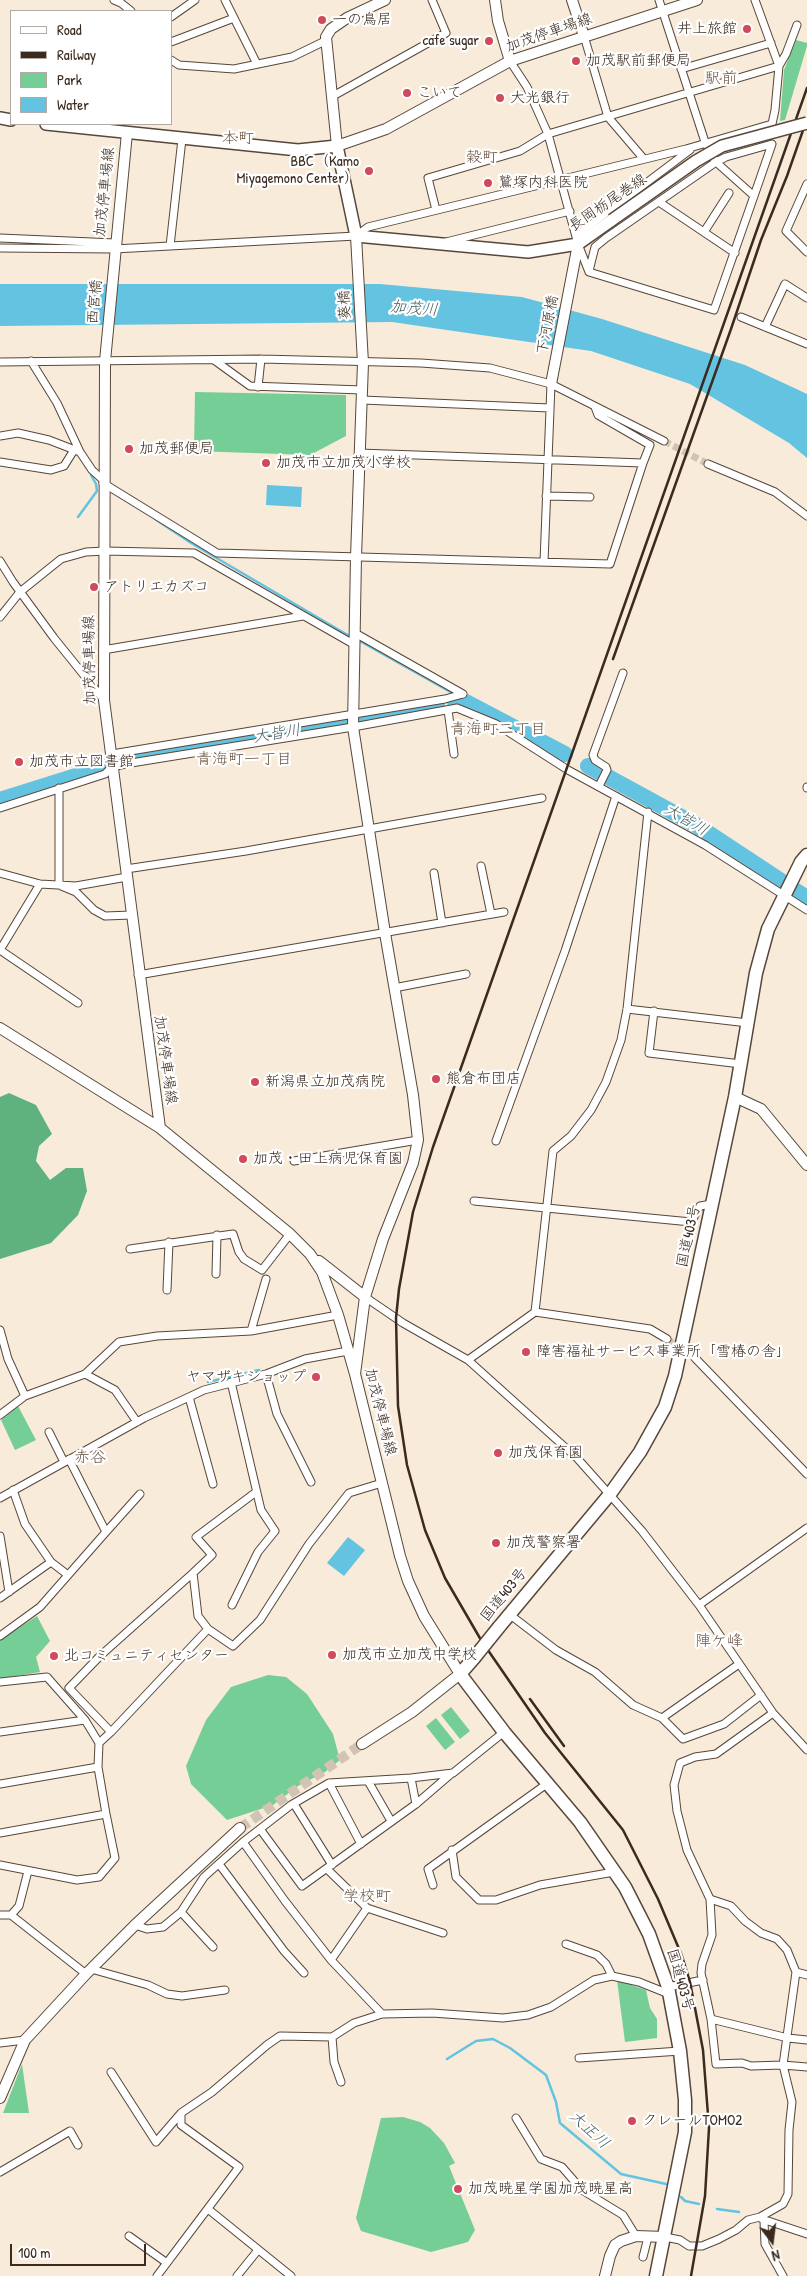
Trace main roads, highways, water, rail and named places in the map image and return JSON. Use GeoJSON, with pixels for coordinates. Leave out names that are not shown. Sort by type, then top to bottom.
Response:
{"type":"FeatureCollection","features":[{"type":"Feature","properties":{"kind":"highway","name":"国道403号"},"geometry":{"type":"LineString","coordinates":[[656,2276],[685,2132],[685,2100],[680,2051],[669,1991],[649,1934],[625,1887],[580,1822],[504,1732],[460,1674],[610,1494],[654,1430],[665,1407],[675,1376],[735,1097],[756,973],[768,929],[784,895],[807,855]]}},
{"type":"Feature","properties":{"kind":"main road","name":"長岡栃尾巻線"},"geometry":{"type":"LineString","coordinates":[[140,129],[182,139],[298,150],[337,146],[356,236],[528,252],[578,239],[612,220],[696,161],[722,146],[807,123]]}},
{"type":"Feature","properties":{"kind":"main road"},"geometry":{"type":"LineString","coordinates":[[55,125],[127,133],[140,129]]}},
{"type":"Feature","properties":{"kind":"water","name":"加茂川"},"geometry":{"type":"Polygon","coordinates":[[[0,284],[380,284],[522,297],[602,319],[745,365],[807,394],[807,458],[789,443],[690,384],[591,351],[392,322],[0,326],[0,284]]]}},
{"type":"Feature","properties":{"kind":"water"},"geometry":{"type":"Polygon","coordinates":[[[267,485],[302,487],[301,507],[266,505],[267,485]]]}},
{"type":"Feature","properties":{"kind":"water"},"geometry":{"type":"Polygon","coordinates":[[[348,1537],[365,1550],[344,1576],[327,1563],[348,1537]]]}},
{"type":"Feature","properties":{"kind":"waterway"},"geometry":{"type":"LineString","coordinates":[[78,517],[97,491],[96,484],[91,475]]}},
{"type":"Feature","properties":{"kind":"waterway"},"geometry":{"type":"LineString","coordinates":[[155,519],[191,543],[351,637]]}},
{"type":"Feature","properties":{"kind":"waterway"},"geometry":{"type":"LineString","coordinates":[[358,640],[454,694]]}},
{"type":"Feature","properties":{"kind":"waterway","name":"大皆川"},"geometry":{"type":"LineString","coordinates":[[458,697],[466,702]]}},
{"type":"Feature","properties":{"kind":"waterway","name":"大皆川"},"geometry":{"type":"LineString","coordinates":[[455,702],[466,702],[565,754]]}},
{"type":"Feature","properties":{"kind":"waterway","name":"大皆川"},"geometry":{"type":"LineString","coordinates":[[361,721],[437,706]]}},
{"type":"Feature","properties":{"kind":"waterway","name":"大皆川"},"geometry":{"type":"LineString","coordinates":[[120,760],[344,723]]}},
{"type":"Feature","properties":{"kind":"waterway","name":"大皆川"},"geometry":{"type":"LineString","coordinates":[[588,766],[696,825],[781,881]]}},
{"type":"Feature","properties":{"kind":"waterway","name":"大皆川"},"geometry":{"type":"LineString","coordinates":[[0,800],[105,767]]}},
{"type":"Feature","properties":{"kind":"waterway","name":"大皆川"},"geometry":{"type":"LineString","coordinates":[[796,891],[807,898]]}},
{"type":"Feature","properties":{"kind":"waterway"},"geometry":{"type":"LineString","coordinates":[[208,1382],[259,1370]]}},
{"type":"Feature","properties":{"kind":"waterway","name":"大正川"},"geometry":{"type":"LineString","coordinates":[[447,2059],[476,2041],[493,2039],[510,2048],[546,2075],[556,2102],[560,2123],[621,2174],[666,2184]]}},
{"type":"Feature","properties":{"kind":"waterway","name":"大正川"},"geometry":{"type":"LineString","coordinates":[[681,2197],[685,2201],[699,2204]]}},
{"type":"Feature","properties":{"kind":"waterway","name":"大正川"},"geometry":{"type":"LineString","coordinates":[[717,2209],[739,2212]]}},
{"type":"Feature","properties":{"kind":"tunnel"},"geometry":{"type":"LineString","coordinates":[[664,441],[708,464]]}},
{"type":"Feature","properties":{"kind":"tunnel"},"geometry":{"type":"LineString","coordinates":[[667,1339],[695,1358]]}},
{"type":"Feature","properties":{"kind":"tunnel"},"geometry":{"type":"LineString","coordinates":[[240,1828],[362,1744]]}},
{"type":"Feature","properties":{"kind":"railway"},"geometry":{"type":"LineString","coordinates":[[691,2276],[705,2196],[709,2128],[703,2050],[690,1982],[682,1956],[658,1899],[623,1830],[545,1733],[481,1640],[445,1578],[425,1530],[407,1465],[398,1406],[396,1318],[399,1289],[413,1212],[433,1147],[807,88]]}},
{"type":"Feature","properties":{"kind":"railway"},"geometry":{"type":"LineString","coordinates":[[613,659],[761,240],[787,176],[807,119]]}},
{"type":"Feature","properties":{"kind":"railway"},"geometry":{"type":"LineString","coordinates":[[530,1699],[564,1746]]}},
{"type":"Feature","properties":{"kind":"place","name":"一の鳥居"},"geometry":{"type":"Point","coordinates":[322,20]}},
{"type":"Feature","properties":{"kind":"place","name":"井上旅館"},"geometry":{"type":"Point","coordinates":[747,29]}},
{"type":"Feature","properties":{"kind":"place","name":"cafe sugar"},"geometry":{"type":"Point","coordinates":[489,41]}},
{"type":"Feature","properties":{"kind":"place","name":"加茂駅前郵便局"},"geometry":{"type":"Point","coordinates":[576,61]}},
{"type":"Feature","properties":{"kind":"place","name":"こいて"},"geometry":{"type":"Point","coordinates":[407,93]}},
{"type":"Feature","properties":{"kind":"place","name":"大光銀行"},"geometry":{"type":"Point","coordinates":[500,98]}},
{"type":"Feature","properties":{"kind":"place","name":"BBC（Kamo Miyagemono Center）"},"geometry":{"type":"Point","coordinates":[369,171]}},
{"type":"Feature","properties":{"kind":"place","name":"鷲塚内科医院"},"geometry":{"type":"Point","coordinates":[488,183]}},
{"type":"Feature","properties":{"kind":"place","name":"加茂郵便局"},"geometry":{"type":"Point","coordinates":[129,449]}},
{"type":"Feature","properties":{"kind":"place","name":"加茂市立加茂小学校"},"geometry":{"type":"Point","coordinates":[266,463]}},
{"type":"Feature","properties":{"kind":"place","name":"アトリエカズコ"},"geometry":{"type":"Point","coordinates":[94,587]}},
{"type":"Feature","properties":{"kind":"place","name":"加茂市立図書館"},"geometry":{"type":"Point","coordinates":[19,762]}},
{"type":"Feature","properties":{"kind":"place","name":"熊倉布団店"},"geometry":{"type":"Point","coordinates":[436,1079]}},
{"type":"Feature","properties":{"kind":"place","name":"新潟県立加茂病院"},"geometry":{"type":"Point","coordinates":[255,1082]}},
{"type":"Feature","properties":{"kind":"place","name":"加茂・田上病児保育園"},"geometry":{"type":"Point","coordinates":[243,1159]}},
{"type":"Feature","properties":{"kind":"place","name":"障害福祉サービス事業所「雪椿の舎」"},"geometry":{"type":"Point","coordinates":[526,1352]}},
{"type":"Feature","properties":{"kind":"place","name":"ヤマザキショップ"},"geometry":{"type":"Point","coordinates":[316,1377]}},
{"type":"Feature","properties":{"kind":"place","name":"加茂保育園"},"geometry":{"type":"Point","coordinates":[498,1453]}},
{"type":"Feature","properties":{"kind":"place","name":"加茂警察署"},"geometry":{"type":"Point","coordinates":[496,1543]}},
{"type":"Feature","properties":{"kind":"place","name":"加茂市立加茂中学校"},"geometry":{"type":"Point","coordinates":[332,1655]}},
{"type":"Feature","properties":{"kind":"place","name":"北コミュニティセンター"},"geometry":{"type":"Point","coordinates":[54,1656]}},
{"type":"Feature","properties":{"kind":"place","name":"クレールTOMO2"},"geometry":{"type":"Point","coordinates":[632,2121]}},
{"type":"Feature","properties":{"kind":"place","name":"加茂暁星学園加茂暁星高"},"geometry":{"type":"Point","coordinates":[458,2189]}},
{"type":"Feature","properties":{"kind":"district","name":"駅前"},"geometry":{"type":"Point","coordinates":[721,79]}},
{"type":"Feature","properties":{"kind":"district","name":"本町"},"geometry":{"type":"Point","coordinates":[238,139]}},
{"type":"Feature","properties":{"kind":"district","name":"穀町"},"geometry":{"type":"Point","coordinates":[482,158]}},
{"type":"Feature","properties":{"kind":"district","name":"青海町二丁目"},"geometry":{"type":"Point","coordinates":[498,730]}},
{"type":"Feature","properties":{"kind":"district","name":"青海町一丁目"},"geometry":{"type":"Point","coordinates":[244,760]}},
{"type":"Feature","properties":{"kind":"district","name":"赤谷"},"geometry":{"type":"Point","coordinates":[90,1458]}},
{"type":"Feature","properties":{"kind":"district","name":"陣ケ峰"},"geometry":{"type":"Point","coordinates":[719,1642]}},
{"type":"Feature","properties":{"kind":"district","name":"学校町"},"geometry":{"type":"Point","coordinates":[367,1897]}}]}
